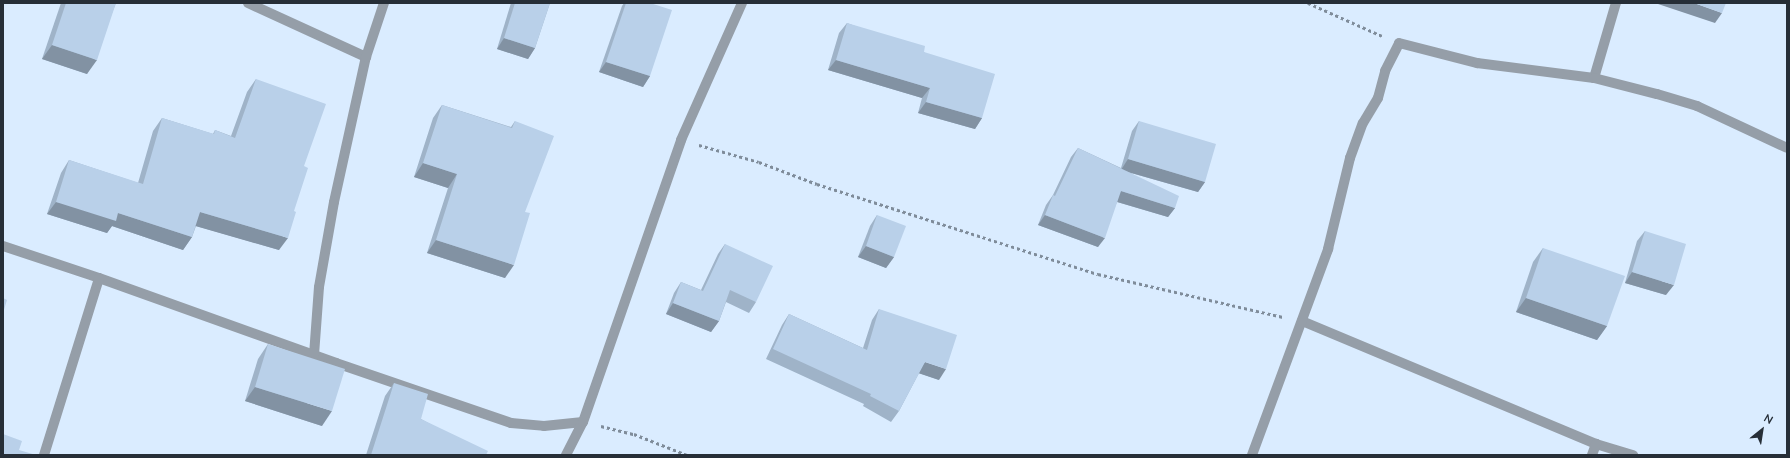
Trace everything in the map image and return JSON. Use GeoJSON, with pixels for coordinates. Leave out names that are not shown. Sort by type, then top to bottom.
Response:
{"type":"FeatureCollection","features":[{"type":"Feature","properties":{"kind":"street"},"geometry":{"type":"LineString","coordinates":[[248,3],[366,58]]}},
{"type":"Feature","properties":{"kind":"street"},"geometry":{"type":"LineString","coordinates":[[314,355],[319,287],[334,202],[366,58],[384,3]]}},
{"type":"Feature","properties":{"kind":"street"},"geometry":{"type":"LineString","coordinates":[[566,455],[583,422],[681,140],[742,3]]}},
{"type":"Feature","properties":{"kind":"street"},"geometry":{"type":"LineString","coordinates":[[1594,78],[1616,3]]}},
{"type":"Feature","properties":{"kind":"street"},"geometry":{"type":"LineString","coordinates":[[1252,455],[1328,249],[1350,158],[1364,123],[1378,98],[1385,71],[1399,43],[1477,63],[1594,78],[1657,94],[1697,106],[1787,148]]}},
{"type":"Feature","properties":{"kind":"street"},"geometry":{"type":"LineString","coordinates":[[3,246],[99,278],[314,355],[511,423],[544,426],[583,422]]}},
{"type":"Feature","properties":{"kind":"street"},"geometry":{"type":"LineString","coordinates":[[44,455],[99,278]]}},
{"type":"Feature","properties":{"kind":"street"},"geometry":{"type":"LineString","coordinates":[[1302,321],[1596,444],[1633,455]]}},
{"type":"Feature","properties":{"kind":"street"},"geometry":{"type":"LineString","coordinates":[[1592,455],[1596,444]]}},
{"type":"Feature","properties":{"kind":"path"},"geometry":{"type":"LineString","coordinates":[[1308,3],[1399,43]]}},
{"type":"Feature","properties":{"kind":"path"},"geometry":{"type":"LineString","coordinates":[[681,140],[759,162],[817,184],[1098,274],[1302,321]]}},
{"type":"Feature","properties":{"kind":"path"},"geometry":{"type":"LineString","coordinates":[[583,422],[634,434],[687,455]]}},
{"type":"Feature","properties":{"kind":"building"},"geometry":{"type":"Polygon","coordinates":[[[66,3],[116,3],[97,60],[52,45],[66,3]]]}},
{"type":"Feature","properties":{"kind":"building"},"geometry":{"type":"Polygon","coordinates":[[[515,3],[550,3],[535,48],[504,38],[515,3]]]}},
{"type":"Feature","properties":{"kind":"building"},"geometry":{"type":"Polygon","coordinates":[[[626,3],[650,3],[672,10],[650,76],[606,62],[626,3]]]}},
{"type":"Feature","properties":{"kind":"building"},"geometry":{"type":"Polygon","coordinates":[[[1694,3],[1726,3],[1722,13],[1694,3]]]}},
{"type":"Feature","properties":{"kind":"building"},"geometry":{"type":"Polygon","coordinates":[[[847,23],[925,46],[924,52],[995,74],[982,118],[926,102],[930,88],[836,60],[847,23]]]}},
{"type":"Feature","properties":{"kind":"building"},"geometry":{"type":"Polygon","coordinates":[[[256,79],[326,104],[304,166],[308,168],[294,211],[296,212],[288,238],[200,212],[192,237],[118,213],[116,221],[56,202],[69,160],[143,184],[162,118],[214,134],[215,130],[235,138],[256,79]]]}},
{"type":"Feature","properties":{"kind":"building"},"geometry":{"type":"Polygon","coordinates":[[[442,105],[512,128],[515,121],[554,136],[525,212],[530,213],[514,265],[436,240],[457,174],[423,163],[442,105]]]}},
{"type":"Feature","properties":{"kind":"building"},"geometry":{"type":"Polygon","coordinates":[[[1139,121],[1216,144],[1205,182],[1128,159],[1139,121]]]}},
{"type":"Feature","properties":{"kind":"building"},"geometry":{"type":"Polygon","coordinates":[[[1078,148],[1179,196],[1175,208],[1121,191],[1105,238],[1045,215],[1053,195],[1055,196],[1078,148]]]}},
{"type":"Feature","properties":{"kind":"building"},"geometry":{"type":"Polygon","coordinates":[[[877,215],[906,226],[894,257],[866,246],[877,215]]]}},
{"type":"Feature","properties":{"kind":"building"},"geometry":{"type":"Polygon","coordinates":[[[1645,231],[1686,244],[1674,285],[1632,272],[1645,231]]]}},
{"type":"Feature","properties":{"kind":"building"},"geometry":{"type":"Polygon","coordinates":[[[725,244],[773,266],[756,302],[730,290],[719,321],[673,303],[681,282],[703,291],[725,244]]]}},
{"type":"Feature","properties":{"kind":"building"},"geometry":{"type":"Polygon","coordinates":[[[1543,248],[1625,276],[1607,326],[1526,298],[1543,248]]]}},
{"type":"Feature","properties":{"kind":"building"},"geometry":{"type":"Polygon","coordinates":[[[3,298],[7,300],[3,313],[3,298]]]}},
{"type":"Feature","properties":{"kind":"building"},"geometry":{"type":"Polygon","coordinates":[[[879,309],[957,335],[946,369],[925,362],[899,411],[870,396],[871,394],[773,349],[789,314],[867,350],[879,309]]]}},
{"type":"Feature","properties":{"kind":"building"},"geometry":{"type":"Polygon","coordinates":[[[268,344],[345,369],[332,411],[255,387],[268,344]]]}},
{"type":"Feature","properties":{"kind":"building"},"geometry":{"type":"Polygon","coordinates":[[[394,383],[428,394],[421,419],[488,451],[486,455],[371,455],[394,383]]]}},
{"type":"Feature","properties":{"kind":"building"},"geometry":{"type":"Polygon","coordinates":[[[3,434],[22,441],[19,450],[36,455],[3,455],[3,434]]]}}]}
